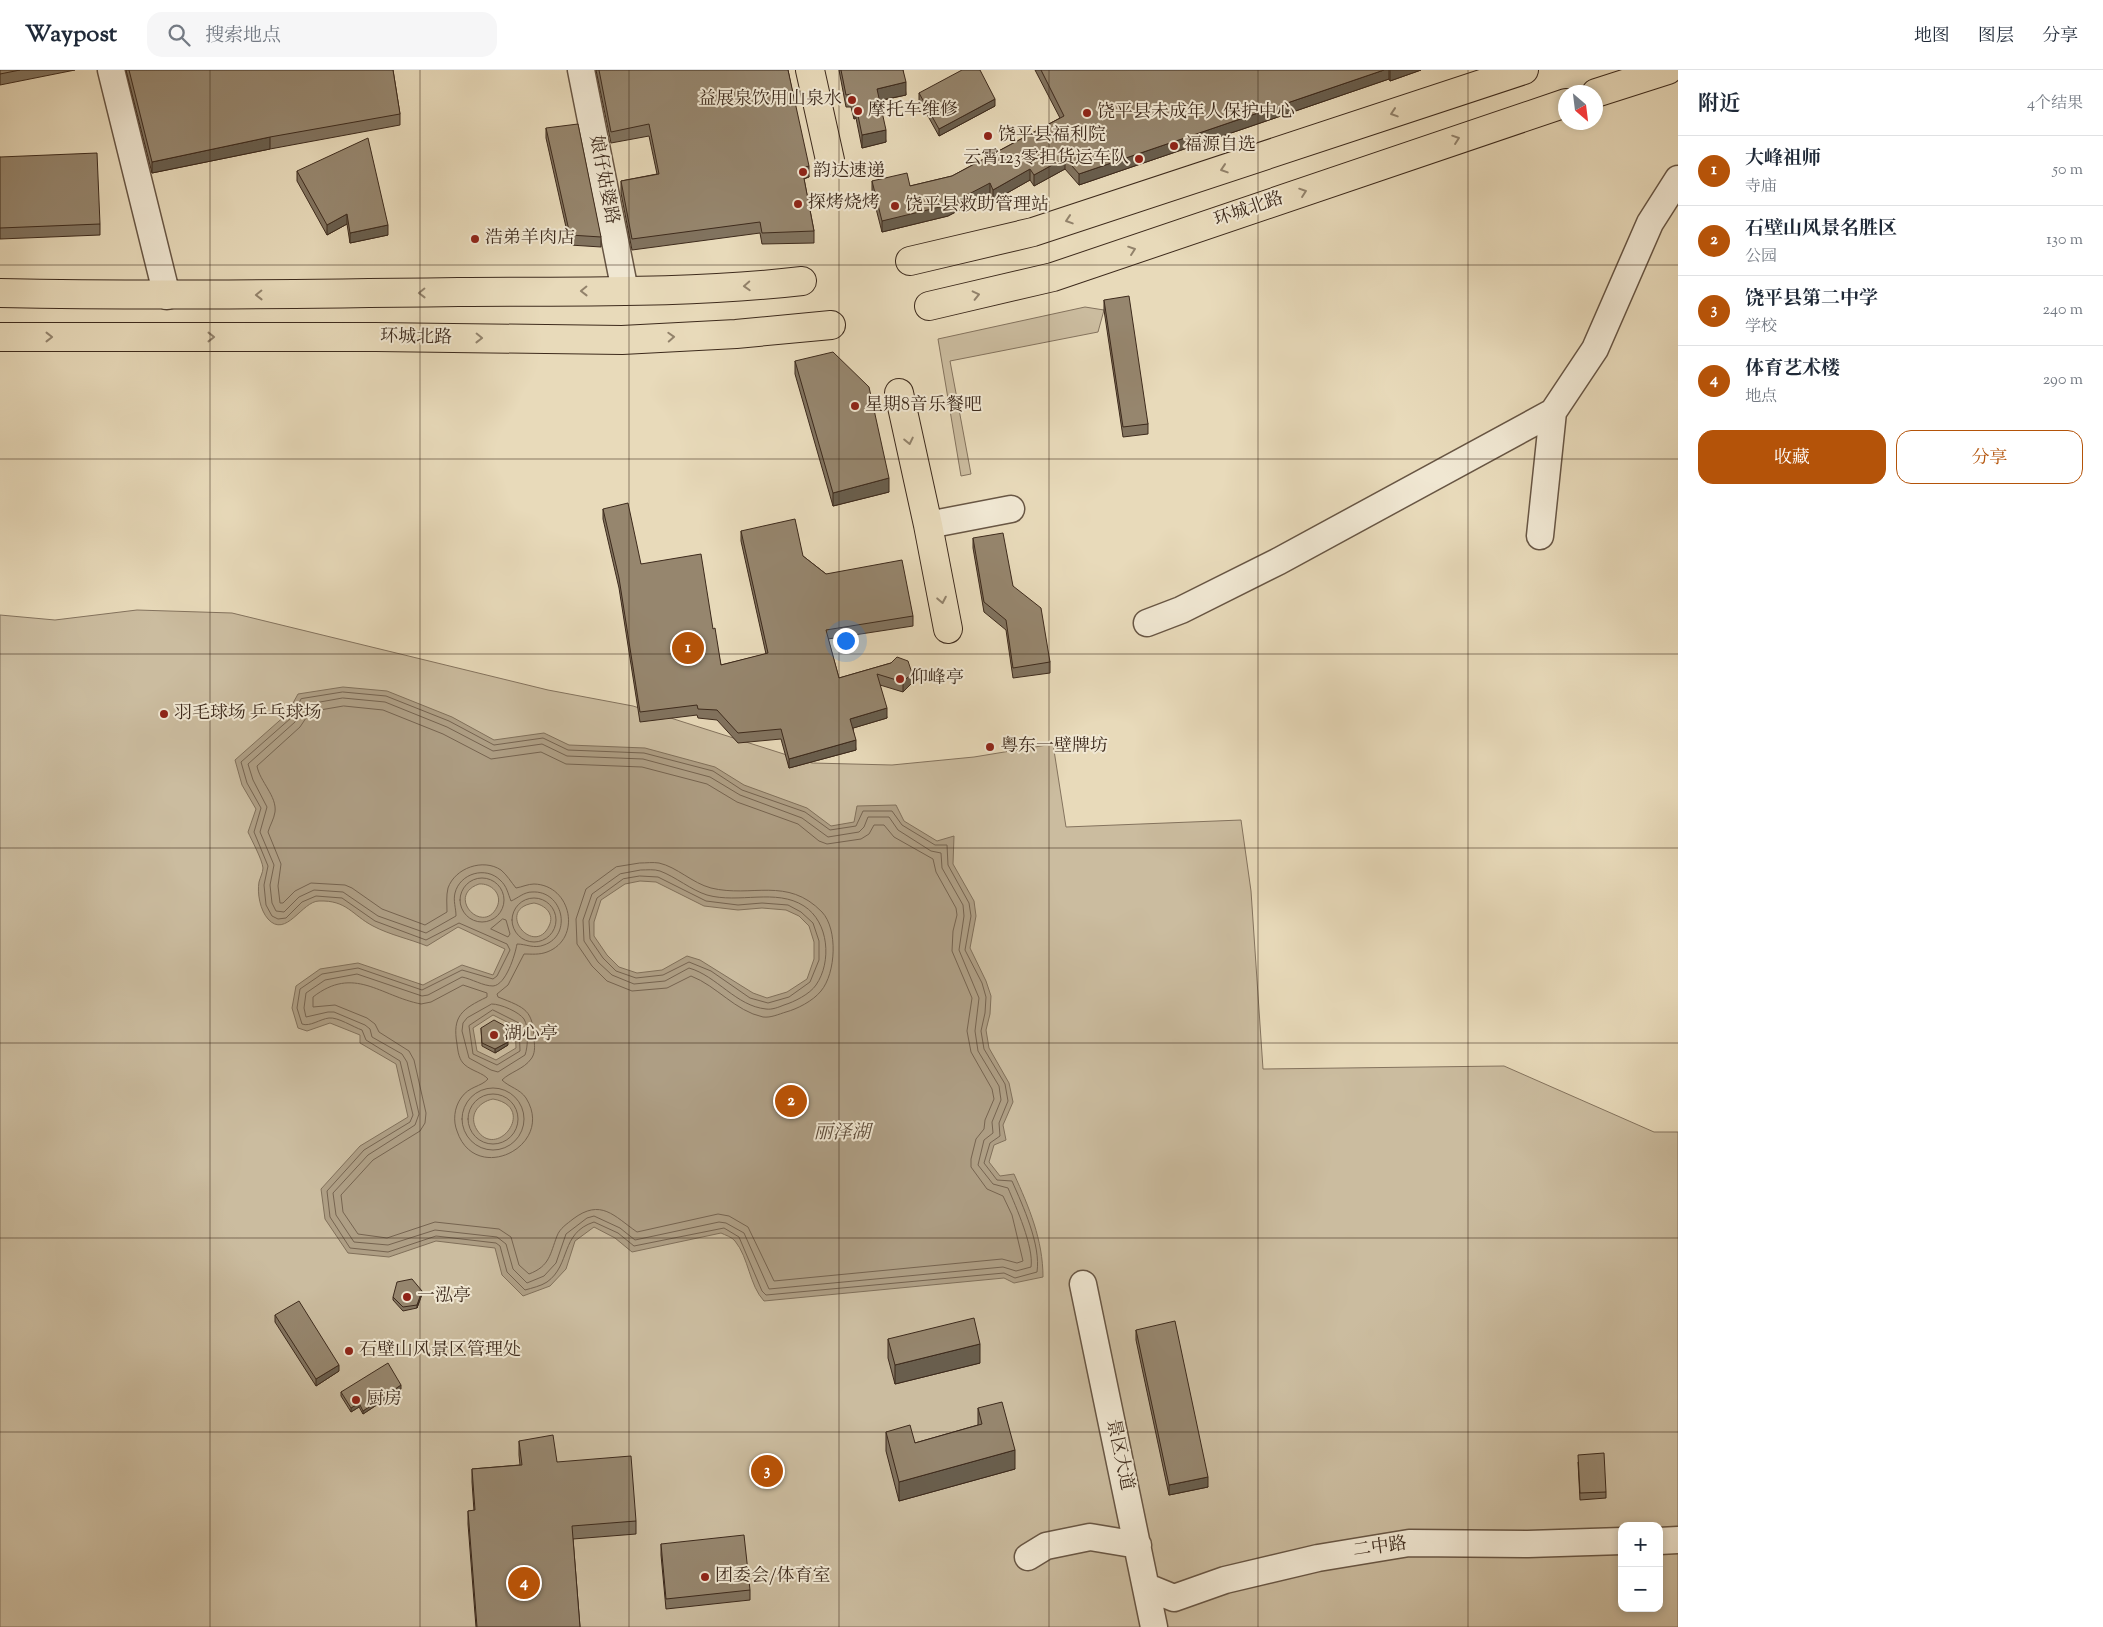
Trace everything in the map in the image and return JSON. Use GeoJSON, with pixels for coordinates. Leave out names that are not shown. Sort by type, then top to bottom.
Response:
{"type":"FeatureCollection","features":[{"type":"Feature","properties":{"kind":"main road"},"geometry":{"type":"LineString","coordinates":[[810,70],[830,160]]}},
{"type":"Feature","properties":{"kind":"main road"},"geometry":{"type":"LineString","coordinates":[[910,261],[1033,232],[1524,70]]}},
{"type":"Feature","properties":{"kind":"main road"},"geometry":{"type":"LineString","coordinates":[[1603,91],[1668,70]]}},
{"type":"Feature","properties":{"kind":"main road","name":"环城北路"},"geometry":{"type":"LineString","coordinates":[[929,306],[1053,277],[1558,106]]}},
{"type":"Feature","properties":{"kind":"main road"},"geometry":{"type":"LineString","coordinates":[[0,293],[167,296],[625,291],[752,286],[802,281]]}},
{"type":"Feature","properties":{"kind":"main road","name":"环城北路"},"geometry":{"type":"LineString","coordinates":[[0,337],[376,337],[622,340],[736,334],[831,325]]}},
{"type":"Feature","properties":{"kind":"main road"},"geometry":{"type":"LineString","coordinates":[[899,393],[928,525],[948,629]]}},
{"type":"Feature","properties":{"kind":"street"},"geometry":{"type":"LineString","coordinates":[[111,70],[167,296]]}},
{"type":"Feature","properties":{"kind":"street","name":"娘仔姑婆路"},"geometry":{"type":"LineString","coordinates":[[581,70],[625,291]]}},
{"type":"Feature","properties":{"kind":"street"},"geometry":{"type":"LineString","coordinates":[[1540,536],[1553,412],[1595,349],[1650,223],[1678,179]]}},
{"type":"Feature","properties":{"kind":"street"},"geometry":{"type":"LineString","coordinates":[[1147,623],[1182,610],[1279,561],[1553,412]]}},
{"type":"Feature","properties":{"kind":"street"},"geometry":{"type":"LineString","coordinates":[[928,525],[1011,508]]}},
{"type":"Feature","properties":{"kind":"street","name":"景区大道"},"geometry":{"type":"LineString","coordinates":[[1083,1284],[1154,1627]]}},
{"type":"Feature","properties":{"kind":"street"},"geometry":{"type":"LineString","coordinates":[[1028,1557],[1046,1546],[1090,1537],[1138,1545]]}},
{"type":"Feature","properties":{"kind":"street"},"geometry":{"type":"LineString","coordinates":[[1663,1541],[1678,1540]]}},
{"type":"Feature","properties":{"kind":"street","name":"二中路"},"geometry":{"type":"LineString","coordinates":[[1147,1587],[1174,1598],[1225,1580],[1308,1560],[1408,1543],[1528,1544],[1618,1541]]}},
{"type":"Feature","properties":{"kind":"shaded area"},"geometry":{"type":"Polygon","coordinates":[[[1085,307],[1104,310],[1098,332],[950,361],[971,474],[961,476],[938,339],[1085,307]]]}},
{"type":"Feature","properties":{"kind":"shaded area"},"geometry":{"type":"Polygon","coordinates":[[[137,610],[232,613],[548,690],[633,706],[812,763],[892,765],[974,757],[1053,744],[1066,827],[1241,820],[1251,891],[1263,1069],[1504,1066],[1654,1132],[1678,1132],[1678,1627],[0,1627],[0,615],[55,620],[137,610]]]}},
{"type":"Feature","properties":{"kind":"water","name":"丽泽湖"},"geometry":{"type":"Polygon","coordinates":[[[343,687],[387,691],[452,717],[494,740],[544,733],[569,745],[645,748],[715,767],[744,785],[807,808],[831,826],[854,822],[857,806],[896,805],[904,821],[937,841],[954,836],[953,864],[974,901],[976,916],[970,948],[991,996],[990,1014],[986,1030],[989,1048],[1009,1083],[1013,1102],[1003,1125],[1006,1140],[994,1145],[989,1162],[1000,1176],[1014,1174],[1030,1211],[1038,1237],[1043,1277],[1014,1283],[1004,1278],[764,1301],[755,1287],[740,1248],[734,1240],[721,1233],[632,1252],[615,1238],[594,1227],[575,1241],[566,1269],[550,1286],[523,1296],[502,1275],[495,1248],[436,1241],[389,1257],[348,1253],[325,1219],[321,1189],[360,1146],[408,1117],[396,1064],[360,1043],[360,1035],[330,1023],[307,1031],[298,1028],[292,1008],[296,986],[320,969],[358,963],[423,985],[462,965],[493,975],[505,949],[458,927],[427,946],[380,929],[366,922],[349,909],[328,901],[313,903],[294,918],[281,925],[275,924],[268,919],[261,906],[259,896],[258,886],[263,870],[262,864],[248,832],[256,809],[242,785],[235,760],[287,714],[298,694],[343,687]],[[640,881],[625,884],[601,900],[594,922],[594,936],[607,955],[619,967],[637,973],[662,970],[687,956],[700,960],[753,993],[767,998],[787,992],[807,979],[814,959],[814,942],[809,926],[799,916],[786,910],[762,908],[738,910],[704,906],[656,882],[640,881]],[[479,884],[469,890],[466,904],[470,911],[476,916],[484,917],[491,915],[498,902],[495,890],[488,885],[479,884]],[[534,903],[523,907],[517,914],[517,921],[521,929],[535,937],[542,934],[551,922],[548,911],[534,903]],[[493,1015],[473,1028],[477,1051],[496,1060],[516,1048],[515,1026],[493,1015]],[[493,1099],[483,1103],[474,1115],[474,1125],[477,1130],[485,1138],[494,1139],[503,1136],[513,1120],[512,1112],[506,1104],[493,1099]]]}},
{"type":"Feature","properties":{"kind":"building"},"geometry":{"type":"Polygon","coordinates":[[[0,70],[20,70],[0,74],[0,70]]]}},
{"type":"Feature","properties":{"kind":"building"},"geometry":{"type":"Polygon","coordinates":[[[129,70],[393,70],[400,114],[270,137],[152,162],[129,70]]]}},
{"type":"Feature","properties":{"kind":"building"},"geometry":{"type":"Polygon","coordinates":[[[599,70],[788,70],[809,166],[802,168],[814,231],[762,233],[760,222],[632,239],[621,181],[659,174],[649,124],[611,132],[599,70]]]}},
{"type":"Feature","properties":{"kind":"building"},"geometry":{"type":"Polygon","coordinates":[[[841,70],[903,70],[906,82],[877,89],[886,130],[862,135],[856,106],[854,106],[851,94],[846,95],[841,70]]]}},
{"type":"Feature","properties":{"kind":"building"},"geometry":{"type":"Polygon","coordinates":[[[962,70],[980,70],[995,99],[939,129],[919,93],[962,70]]]}},
{"type":"Feature","properties":{"kind":"building"},"geometry":{"type":"Polygon","coordinates":[[[1041,70],[1384,70],[1079,174],[1065,158],[1034,175],[1030,169],[993,190],[990,183],[948,205],[882,221],[872,181],[907,173],[910,186],[952,176],[1064,116],[1041,70]]]}},
{"type":"Feature","properties":{"kind":"building"},"geometry":{"type":"Polygon","coordinates":[[[578,124],[601,237],[570,235],[546,128],[578,124]]]}},
{"type":"Feature","properties":{"kind":"building"},"geometry":{"type":"Polygon","coordinates":[[[368,138],[388,225],[350,233],[347,214],[327,225],[297,171],[368,138]]]}},
{"type":"Feature","properties":{"kind":"building"},"geometry":{"type":"Polygon","coordinates":[[[97,153],[100,224],[0,228],[0,157],[97,153]]]}},
{"type":"Feature","properties":{"kind":"building"},"geometry":{"type":"Polygon","coordinates":[[[1129,296],[1148,424],[1123,427],[1104,300],[1129,296]]]}},
{"type":"Feature","properties":{"kind":"building"},"geometry":{"type":"Polygon","coordinates":[[[833,352],[869,387],[889,478],[833,493],[795,361],[833,352]]]}},
{"type":"Feature","properties":{"kind":"building"},"geometry":{"type":"Polygon","coordinates":[[[628,503],[641,564],[701,554],[721,665],[768,653],[741,531],[795,519],[803,556],[826,574],[902,560],[913,616],[826,630],[839,678],[891,663],[897,657],[908,661],[912,673],[903,682],[877,674],[887,708],[850,719],[856,740],[789,759],[781,729],[738,733],[717,710],[698,709],[697,705],[640,712],[619,578],[603,509],[628,503]]]}},
{"type":"Feature","properties":{"kind":"building"},"geometry":{"type":"Polygon","coordinates":[[[1003,533],[1013,586],[1041,608],[1050,662],[1013,668],[1006,620],[984,602],[973,538],[1003,533]]]}},
{"type":"Feature","properties":{"kind":"building","name":"湖心亭"},"geometry":{"type":"Polygon","coordinates":[[[494,1020],[507,1027],[508,1042],[495,1049],[482,1043],[481,1028],[494,1020]]]}},
{"type":"Feature","properties":{"kind":"building","name":"一泓亭"},"geometry":{"type":"Polygon","coordinates":[[[412,1279],[422,1291],[417,1305],[403,1307],[393,1297],[397,1282],[412,1279]]]}},
{"type":"Feature","properties":{"kind":"building"},"geometry":{"type":"Polygon","coordinates":[[[299,1301],[339,1365],[316,1379],[275,1315],[299,1301]]]}},
{"type":"Feature","properties":{"kind":"building"},"geometry":{"type":"Polygon","coordinates":[[[974,1318],[980,1344],[895,1365],[888,1339],[974,1318]]]}},
{"type":"Feature","properties":{"kind":"building"},"geometry":{"type":"Polygon","coordinates":[[[1175,1321],[1208,1477],[1169,1485],[1136,1330],[1175,1321]]]}},
{"type":"Feature","properties":{"kind":"building"},"geometry":{"type":"Polygon","coordinates":[[[388,1363],[401,1385],[363,1411],[359,1403],[351,1408],[341,1392],[388,1363]]]}},
{"type":"Feature","properties":{"kind":"building"},"geometry":{"type":"Polygon","coordinates":[[[1002,1402],[1015,1450],[899,1482],[886,1432],[910,1425],[915,1443],[982,1424],[978,1408],[1002,1402]]]}},
{"type":"Feature","properties":{"kind":"building"},"geometry":{"type":"Polygon","coordinates":[[[553,1435],[557,1462],[631,1456],[636,1521],[572,1526],[580,1627],[477,1627],[468,1511],[475,1510],[472,1469],[522,1465],[519,1441],[553,1435]]]}},
{"type":"Feature","properties":{"kind":"building"},"geometry":{"type":"Polygon","coordinates":[[[1604,1453],[1606,1492],[1580,1493],[1578,1455],[1604,1453]]]}},
{"type":"Feature","properties":{"kind":"building","name":"团委会/体育室"},"geometry":{"type":"Polygon","coordinates":[[[744,1535],[750,1590],[666,1599],[661,1544],[744,1535]]]}},
{"type":"Feature","properties":{"kind":"place","name":"益展泉饮用山泉水"},"geometry":{"type":"Point","coordinates":[852,100]}},
{"type":"Feature","properties":{"kind":"place","name":"摩托车维修"},"geometry":{"type":"Point","coordinates":[858,111]}},
{"type":"Feature","properties":{"kind":"place","name":"饶平县未成年人保护中心"},"geometry":{"type":"Point","coordinates":[1087,113]}},
{"type":"Feature","properties":{"kind":"place","name":"饶平县福利院"},"geometry":{"type":"Point","coordinates":[988,136]}},
{"type":"Feature","properties":{"kind":"place","name":"福源自选"},"geometry":{"type":"Point","coordinates":[1174,146]}},
{"type":"Feature","properties":{"kind":"place","name":"云霄123零担货运车队"},"geometry":{"type":"Point","coordinates":[1139,159]}},
{"type":"Feature","properties":{"kind":"place","name":"韵达速递"},"geometry":{"type":"Point","coordinates":[803,172]}},
{"type":"Feature","properties":{"kind":"place","name":"探烤烧烤"},"geometry":{"type":"Point","coordinates":[798,204]}},
{"type":"Feature","properties":{"kind":"place","name":"饶平县救助管理站"},"geometry":{"type":"Point","coordinates":[895,206]}},
{"type":"Feature","properties":{"kind":"place","name":"浩弟羊肉店"},"geometry":{"type":"Point","coordinates":[475,239]}},
{"type":"Feature","properties":{"kind":"place","name":"星期8音乐餐吧"},"geometry":{"type":"Point","coordinates":[855,406]}},
{"type":"Feature","properties":{"kind":"place","name":"大峰祖师"},"geometry":{"type":"Point","coordinates":[688,648]}},
{"type":"Feature","properties":{"kind":"place","name":"仰峰亭"},"geometry":{"type":"Point","coordinates":[900,679]}},
{"type":"Feature","properties":{"kind":"place","name":"羽毛球场 乒乓球场"},"geometry":{"type":"Point","coordinates":[164,714]}},
{"type":"Feature","properties":{"kind":"place","name":"粤东一壁牌坊"},"geometry":{"type":"Point","coordinates":[990,747]}},
{"type":"Feature","properties":{"kind":"place","name":"湖心亭"},"geometry":{"type":"Point","coordinates":[494,1035]}},
{"type":"Feature","properties":{"kind":"place","name":"石壁山风景名胜区"},"geometry":{"type":"Point","coordinates":[791,1101]}},
{"type":"Feature","properties":{"kind":"place","name":"一泓亭"},"geometry":{"type":"Point","coordinates":[407,1297]}},
{"type":"Feature","properties":{"kind":"place","name":"石壁山风景区管理处"},"geometry":{"type":"Point","coordinates":[349,1351]}},
{"type":"Feature","properties":{"kind":"place","name":"厨房"},"geometry":{"type":"Point","coordinates":[356,1400]}},
{"type":"Feature","properties":{"kind":"place","name":"饶平县第二中学"},"geometry":{"type":"Point","coordinates":[767,1471]}},
{"type":"Feature","properties":{"kind":"place","name":"团委会/体育室"},"geometry":{"type":"Point","coordinates":[705,1577]}},
{"type":"Feature","properties":{"kind":"place","name":"体育艺术楼"},"geometry":{"type":"Point","coordinates":[524,1583]}}]}
